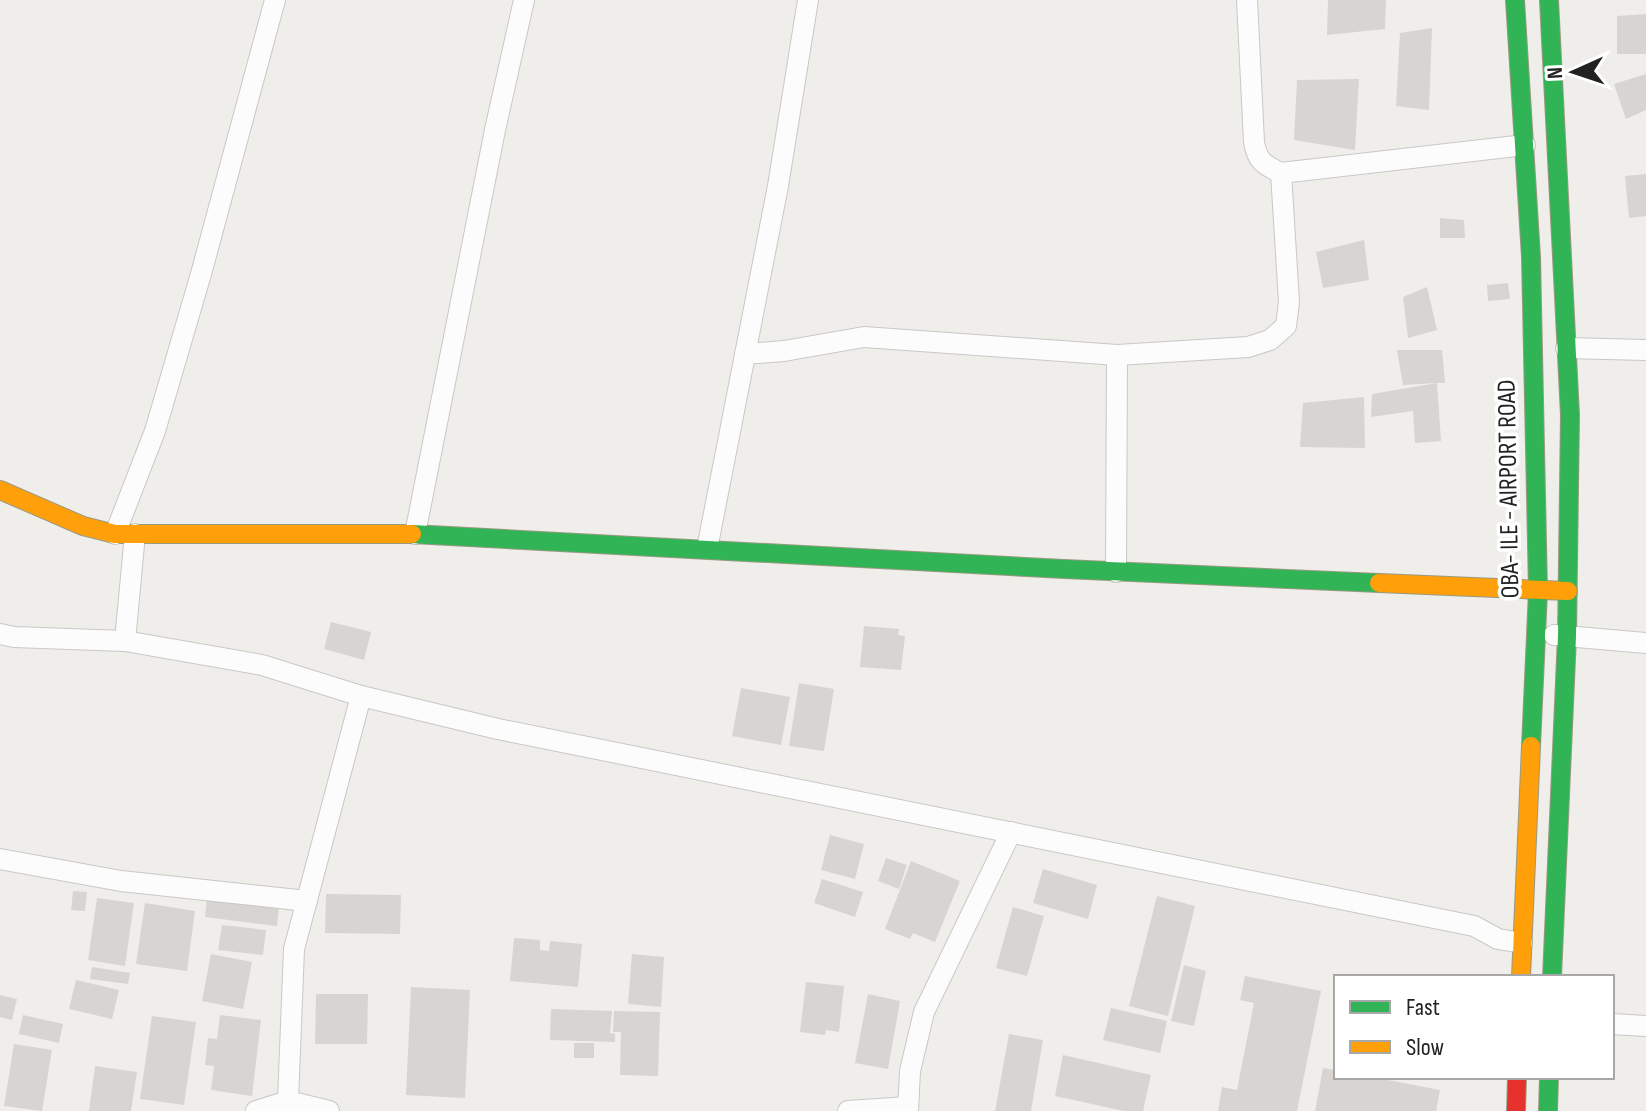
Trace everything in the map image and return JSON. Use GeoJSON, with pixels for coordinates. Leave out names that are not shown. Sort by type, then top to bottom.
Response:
{"type":"FeatureCollection","features":[{"type":"Feature","properties":{"kind":"main road","name":"OBA- ILE - AIRPORT ROAD"},"geometry":{"type":"LineString","coordinates":[[1515,0],[1525,145],[1536,418],[1538,591],[1521,975]]}},
{"type":"Feature","properties":{"kind":"main road"},"geometry":{"type":"LineString","coordinates":[[1549,0],[1570,415],[1567,636],[1552,975]]}},
{"type":"Feature","properties":{"kind":"main road"},"geometry":{"type":"LineString","coordinates":[[1536,418],[1570,415]]}},
{"type":"Feature","properties":{"kind":"main road"},"geometry":{"type":"LineString","coordinates":[[0,490],[83,526],[125,534],[415,534],[1116,572],[1568,591]]}},
{"type":"Feature","properties":{"kind":"main road"},"geometry":{"type":"LineString","coordinates":[[1516,1111],[1517,1079]]}},
{"type":"Feature","properties":{"kind":"main road"},"geometry":{"type":"LineString","coordinates":[[1548,1111],[1549,1079]]}},
{"type":"Feature","properties":{"kind":"street"},"geometry":{"type":"LineString","coordinates":[[415,534],[495,130],[524,0]]}},
{"type":"Feature","properties":{"kind":"street"},"geometry":{"type":"LineString","coordinates":[[707,549],[778,186],[808,0]]}},
{"type":"Feature","properties":{"kind":"street"},"geometry":{"type":"LineString","coordinates":[[1247,0],[1256,155],[1264,165],[1281,173],[1525,145]]}},
{"type":"Feature","properties":{"kind":"street"},"geometry":{"type":"LineString","coordinates":[[125,641],[125,534],[201,274],[271,1]]}},
{"type":"Feature","properties":{"kind":"street"},"geometry":{"type":"LineString","coordinates":[[745,354],[784,351],[864,337],[1117,355],[1248,347],[1270,340],[1286,326],[1289,302],[1281,173]]}},
{"type":"Feature","properties":{"kind":"street"},"geometry":{"type":"LineString","coordinates":[[1566,348],[1646,350]]}},
{"type":"Feature","properties":{"kind":"street"},"geometry":{"type":"LineString","coordinates":[[1116,572],[1117,355]]}},
{"type":"Feature","properties":{"kind":"street"},"geometry":{"type":"LineString","coordinates":[[0,634],[125,641],[262,665],[361,696],[498,729],[1474,926],[1498,939],[1522,943]]}},
{"type":"Feature","properties":{"kind":"street"},"geometry":{"type":"LineString","coordinates":[[1536,635],[1646,643]]}},
{"type":"Feature","properties":{"kind":"street"},"geometry":{"type":"LineString","coordinates":[[288,1101],[294,949],[361,696]]}},
{"type":"Feature","properties":{"kind":"street"},"geometry":{"type":"LineString","coordinates":[[848,1111],[908,1109],[910,1071],[924,1012],[1011,832]]}},
{"type":"Feature","properties":{"kind":"street"},"geometry":{"type":"LineString","coordinates":[[0,859],[121,881],[307,901]]}},
{"type":"Feature","properties":{"kind":"street"},"geometry":{"type":"LineString","coordinates":[[1614,1024],[1646,1026]]}},
{"type":"Feature","properties":{"kind":"street"},"geometry":{"type":"LineString","coordinates":[[256,1111],[288,1101],[329,1111]]}},
{"type":"Feature","properties":{"kind":"building"},"geometry":{"type":"Polygon","coordinates":[[[1328,0],[1386,0],[1385,29],[1327,35],[1328,0]]]}},
{"type":"Feature","properties":{"kind":"building"},"geometry":{"type":"Polygon","coordinates":[[[1646,14],[1646,54],[1617,54],[1617,16],[1646,14]]]}},
{"type":"Feature","properties":{"kind":"building"},"geometry":{"type":"Polygon","coordinates":[[[1432,28],[1429,110],[1396,106],[1400,33],[1432,28]]]}},
{"type":"Feature","properties":{"kind":"building"},"geometry":{"type":"Polygon","coordinates":[[[1646,74],[1646,110],[1626,119],[1614,84],[1646,74]]]}},
{"type":"Feature","properties":{"kind":"building"},"geometry":{"type":"Polygon","coordinates":[[[1359,79],[1355,150],[1294,140],[1297,80],[1359,79]]]}},
{"type":"Feature","properties":{"kind":"building"},"geometry":{"type":"Polygon","coordinates":[[[1646,174],[1646,216],[1629,218],[1625,176],[1646,174]]]}},
{"type":"Feature","properties":{"kind":"building"},"geometry":{"type":"Polygon","coordinates":[[[1440,218],[1464,220],[1465,238],[1440,238],[1440,218]]]}},
{"type":"Feature","properties":{"kind":"building"},"geometry":{"type":"Polygon","coordinates":[[[1364,240],[1369,280],[1323,288],[1316,252],[1364,240]]]}},
{"type":"Feature","properties":{"kind":"building"},"geometry":{"type":"Polygon","coordinates":[[[1508,283],[1510,299],[1488,301],[1487,285],[1508,283]]]}},
{"type":"Feature","properties":{"kind":"building"},"geometry":{"type":"Polygon","coordinates":[[[1427,287],[1437,330],[1408,338],[1403,297],[1427,287]]]}},
{"type":"Feature","properties":{"kind":"building"},"geometry":{"type":"Polygon","coordinates":[[[1397,350],[1442,350],[1445,383],[1403,385],[1397,350]]]}},
{"type":"Feature","properties":{"kind":"building"},"geometry":{"type":"Polygon","coordinates":[[[1437,383],[1441,441],[1415,443],[1413,411],[1371,417],[1372,394],[1437,383]]]}},
{"type":"Feature","properties":{"kind":"building"},"geometry":{"type":"Polygon","coordinates":[[[1364,397],[1365,448],[1300,447],[1303,403],[1364,397]]]}},
{"type":"Feature","properties":{"kind":"building"},"geometry":{"type":"Polygon","coordinates":[[[331,622],[371,632],[364,660],[324,649],[331,622]]]}},
{"type":"Feature","properties":{"kind":"building"},"geometry":{"type":"Polygon","coordinates":[[[864,626],[899,629],[898,635],[905,636],[901,670],[860,667],[864,626]]]}},
{"type":"Feature","properties":{"kind":"building"},"geometry":{"type":"Polygon","coordinates":[[[799,683],[834,689],[824,751],[789,746],[799,683]]]}},
{"type":"Feature","properties":{"kind":"building"},"geometry":{"type":"Polygon","coordinates":[[[741,688],[790,697],[781,745],[732,736],[741,688]]]}},
{"type":"Feature","properties":{"kind":"building"},"geometry":{"type":"Polygon","coordinates":[[[830,835],[864,844],[855,879],[821,870],[830,835]]]}},
{"type":"Feature","properties":{"kind":"building"},"geometry":{"type":"Polygon","coordinates":[[[886,858],[907,865],[899,889],[878,881],[886,858]]]}},
{"type":"Feature","properties":{"kind":"building"},"geometry":{"type":"Polygon","coordinates":[[[911,861],[960,881],[935,942],[913,933],[910,939],[885,929],[911,861]]]}},
{"type":"Feature","properties":{"kind":"building"},"geometry":{"type":"Polygon","coordinates":[[[1043,869],[1097,885],[1088,919],[1033,903],[1043,869]]]}},
{"type":"Feature","properties":{"kind":"building"},"geometry":{"type":"Polygon","coordinates":[[[822,879],[863,892],[855,917],[814,903],[822,879]]]}},
{"type":"Feature","properties":{"kind":"building"},"geometry":{"type":"Polygon","coordinates":[[[73,891],[87,892],[85,911],[71,910],[73,891]]]}},
{"type":"Feature","properties":{"kind":"building"},"geometry":{"type":"Polygon","coordinates":[[[326,894],[401,895],[400,934],[325,933],[326,894]]]}},
{"type":"Feature","properties":{"kind":"building"},"geometry":{"type":"Polygon","coordinates":[[[207,896],[279,907],[277,926],[205,917],[207,896]]]}},
{"type":"Feature","properties":{"kind":"building"},"geometry":{"type":"Polygon","coordinates":[[[1157,896],[1195,906],[1168,1016],[1129,1006],[1157,896]]]}},
{"type":"Feature","properties":{"kind":"building"},"geometry":{"type":"Polygon","coordinates":[[[97,898],[134,903],[125,966],[88,960],[97,898]]]}},
{"type":"Feature","properties":{"kind":"building"},"geometry":{"type":"Polygon","coordinates":[[[145,903],[195,911],[187,971],[136,964],[145,903]]]}},
{"type":"Feature","properties":{"kind":"building"},"geometry":{"type":"Polygon","coordinates":[[[1013,907],[1044,916],[1027,976],[996,968],[1013,907]]]}},
{"type":"Feature","properties":{"kind":"building"},"geometry":{"type":"Polygon","coordinates":[[[222,925],[266,930],[263,955],[218,950],[222,925]]]}},
{"type":"Feature","properties":{"kind":"building"},"geometry":{"type":"Polygon","coordinates":[[[514,938],[540,940],[540,950],[549,951],[550,941],[582,944],[578,987],[510,981],[514,938]]]}},
{"type":"Feature","properties":{"kind":"building"},"geometry":{"type":"Polygon","coordinates":[[[211,954],[252,962],[243,1009],[202,1001],[211,954]]]}},
{"type":"Feature","properties":{"kind":"building"},"geometry":{"type":"Polygon","coordinates":[[[632,954],[664,957],[661,1007],[628,1004],[632,954]]]}},
{"type":"Feature","properties":{"kind":"building"},"geometry":{"type":"Polygon","coordinates":[[[1184,965],[1206,971],[1194,1026],[1171,1021],[1184,965]]]}},
{"type":"Feature","properties":{"kind":"building"},"geometry":{"type":"Polygon","coordinates":[[[92,967],[130,973],[128,984],[90,979],[92,967]]]}},
{"type":"Feature","properties":{"kind":"building"},"geometry":{"type":"Polygon","coordinates":[[[1245,976],[1321,991],[1297,1111],[1218,1111],[1222,1087],[1237,1090],[1254,1003],[1240,1000],[1245,976]]]}},
{"type":"Feature","properties":{"kind":"building"},"geometry":{"type":"Polygon","coordinates":[[[76,980],[119,990],[112,1019],[69,1009],[76,980]]]}},
{"type":"Feature","properties":{"kind":"building"},"geometry":{"type":"Polygon","coordinates":[[[806,982],[844,986],[839,1032],[826,1030],[825,1035],[800,1032],[806,982]]]}},
{"type":"Feature","properties":{"kind":"building"},"geometry":{"type":"Polygon","coordinates":[[[411,987],[470,990],[465,1098],[406,1095],[411,987]]]}},
{"type":"Feature","properties":{"kind":"building"},"geometry":{"type":"Polygon","coordinates":[[[316,994],[368,994],[367,1044],[315,1044],[316,994]]]}},
{"type":"Feature","properties":{"kind":"building"},"geometry":{"type":"Polygon","coordinates":[[[868,994],[900,1001],[888,1069],[855,1063],[868,994]]]}},
{"type":"Feature","properties":{"kind":"building"},"geometry":{"type":"Polygon","coordinates":[[[0,995],[17,999],[12,1020],[0,1017],[0,995]]]}},
{"type":"Feature","properties":{"kind":"building"},"geometry":{"type":"Polygon","coordinates":[[[1111,1008],[1167,1021],[1160,1053],[1103,1040],[1111,1008]]]}},
{"type":"Feature","properties":{"kind":"building"},"geometry":{"type":"Polygon","coordinates":[[[551,1009],[612,1011],[610,1033],[615,1034],[615,1042],[550,1040],[551,1009]]]}},
{"type":"Feature","properties":{"kind":"building"},"geometry":{"type":"Polygon","coordinates":[[[614,1011],[660,1012],[658,1076],[620,1075],[621,1032],[613,1032],[614,1011]]]}},
{"type":"Feature","properties":{"kind":"building"},"geometry":{"type":"Polygon","coordinates":[[[23,1015],[63,1024],[59,1043],[19,1034],[23,1015]]]}},
{"type":"Feature","properties":{"kind":"building"},"geometry":{"type":"Polygon","coordinates":[[[220,1015],[261,1020],[252,1096],[211,1090],[214,1066],[205,1065],[208,1038],[217,1039],[220,1015]]]}},
{"type":"Feature","properties":{"kind":"building"},"geometry":{"type":"Polygon","coordinates":[[[152,1016],[196,1022],[184,1105],[140,1099],[152,1016]]]}},
{"type":"Feature","properties":{"kind":"building"},"geometry":{"type":"Polygon","coordinates":[[[1009,1034],[1043,1040],[1031,1111],[995,1111],[1009,1034]]]}},
{"type":"Feature","properties":{"kind":"building"},"geometry":{"type":"Polygon","coordinates":[[[574,1043],[594,1043],[594,1058],[574,1058],[574,1043]]]}},
{"type":"Feature","properties":{"kind":"building"},"geometry":{"type":"Polygon","coordinates":[[[14,1044],[52,1050],[42,1111],[4,1106],[14,1044]]]}},
{"type":"Feature","properties":{"kind":"building"},"geometry":{"type":"Polygon","coordinates":[[[1063,1055],[1151,1075],[1143,1111],[1124,1111],[1055,1096],[1063,1055]]]}},
{"type":"Feature","properties":{"kind":"building"},"geometry":{"type":"Polygon","coordinates":[[[95,1066],[137,1072],[131,1111],[89,1111],[95,1066]]]}},
{"type":"Feature","properties":{"kind":"building"},"geometry":{"type":"Polygon","coordinates":[[[1323,1068],[1334,1070],[1334,1079],[1382,1079],[1440,1090],[1436,1111],[1315,1111],[1323,1068]]]}},
{"type":"Feature","properties":{"kind":"traffic: fast"},"geometry":{"type":"LineString","coordinates":[[1515,0],[1531,257],[1538,591],[1531,746]]}},
{"type":"Feature","properties":{"kind":"traffic: fast"},"geometry":{"type":"LineString","coordinates":[[1549,0],[1570,415],[1567,636],[1552,975]]}},
{"type":"Feature","properties":{"kind":"traffic: fast"},"geometry":{"type":"LineString","coordinates":[[412,534],[1379,583]]}},
{"type":"Feature","properties":{"kind":"traffic: fast"},"geometry":{"type":"LineString","coordinates":[[1548,1111],[1549,1079]]}},
{"type":"Feature","properties":{"kind":"traffic: slow"},"geometry":{"type":"LineString","coordinates":[[0,490],[83,526],[115,534],[412,534]]}},
{"type":"Feature","properties":{"kind":"traffic: slow"},"geometry":{"type":"LineString","coordinates":[[1379,583],[1568,591]]}},
{"type":"Feature","properties":{"kind":"traffic: slow"},"geometry":{"type":"LineString","coordinates":[[1521,975],[1531,746]]}},
{"type":"Feature","properties":{"kind":"traffic: jam"},"geometry":{"type":"LineString","coordinates":[[1516,1111],[1517,1079]]}}]}
